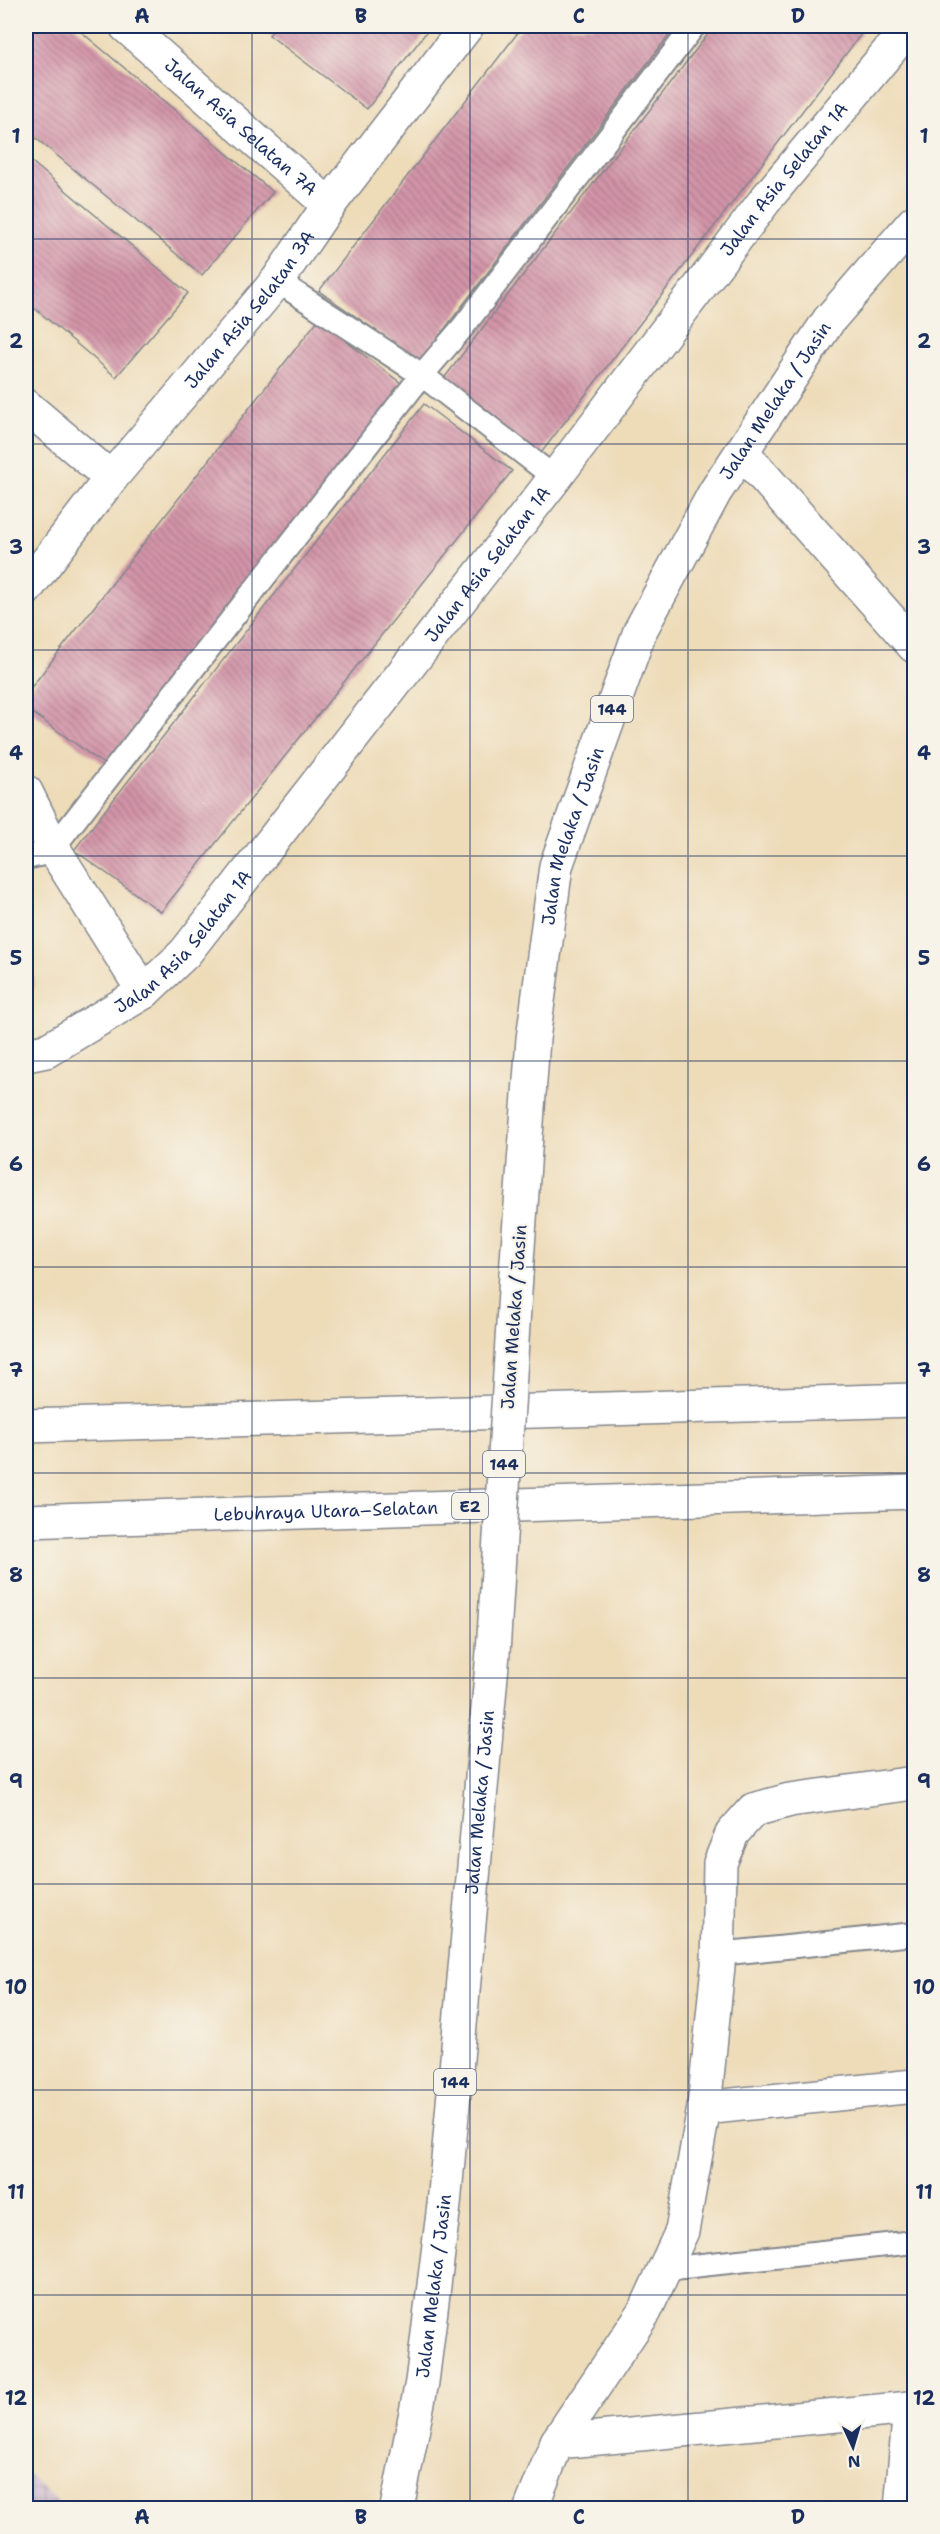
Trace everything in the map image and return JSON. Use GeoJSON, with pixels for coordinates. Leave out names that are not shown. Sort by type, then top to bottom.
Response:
{"type":"FeatureCollection","features":[{"type":"Feature","properties":{"kind":"main road","name":"Jalan Asia Selatan 7A"},"geometry":{"type":"LineString","coordinates":[[126,26],[329,205]]}},
{"type":"Feature","properties":{"kind":"main road","name":"Jalan Asia Selatan 3A"},"geometry":{"type":"LineString","coordinates":[[26,589],[111,478],[277,281],[329,205],[467,26]]}},
{"type":"Feature","properties":{"kind":"main road","name":"Jalan Asia Selatan 1A"},"geometry":{"type":"LineString","coordinates":[[26,1055],[46,1052],[144,992],[185,953],[555,478],[766,200],[910,26]]}},
{"type":"Feature","properties":{"kind":"main road","name":"Jalan Melaka / Jasin"},"geometry":{"type":"LineString","coordinates":[[397,2508],[422,2382],[444,2205],[493,1653],[533,1039],[556,866],[640,631],[715,492],[829,320],[915,222]]}},
{"type":"Feature","properties":{"kind":"main road"},"geometry":{"type":"LineString","coordinates":[[26,406],[111,478]]}},
{"type":"Feature","properties":{"kind":"main road"},"geometry":{"type":"LineString","coordinates":[[742,452],[915,646]]}},
{"type":"Feature","properties":{"kind":"main road"},"geometry":{"type":"LineString","coordinates":[[26,792],[40,855],[144,992]]}},
{"type":"Feature","properties":{"kind":"main road"},"geometry":{"type":"LineString","coordinates":[[26,1426],[915,1400]]}},
{"type":"Feature","properties":{"kind":"main road","name":"Lebuhraya Utara–Selatan"},"geometry":{"type":"LineString","coordinates":[[26,1521],[915,1492]]}},
{"type":"Feature","properties":{"kind":"main road"},"geometry":{"type":"LineString","coordinates":[[531,2508],[557,2442],[645,2311],[682,2231],[704,2108],[718,1954],[720,1863],[732,1834],[753,1810],[790,1800],[915,1783]]}},
{"type":"Feature","properties":{"kind":"main road"},"geometry":{"type":"LineString","coordinates":[[704,2108],[915,2086]]}},
{"type":"Feature","properties":{"kind":"main road"},"geometry":{"type":"LineString","coordinates":[[557,2442],[912,2407],[901,2508]]}},
{"type":"Feature","properties":{"kind":"lane"},"geometry":{"type":"LineString","coordinates":[[40,855],[57,843],[422,375],[471,318],[694,26]]}},
{"type":"Feature","properties":{"kind":"lane"},"geometry":{"type":"LineString","coordinates":[[277,281],[422,375],[555,478]]}},
{"type":"Feature","properties":{"kind":"lane"},"geometry":{"type":"LineString","coordinates":[[718,1954],[915,1934]]}},
{"type":"Feature","properties":{"kind":"lane"},"geometry":{"type":"LineString","coordinates":[[665,2269],[915,2242]]}},
{"type":"Feature","properties":{"kind":"shaded area"},"geometry":{"type":"Polygon","coordinates":[[[26,2473],[65,2508],[26,2508],[26,2473]]]}},
{"type":"Feature","properties":{"kind":"building"},"geometry":{"type":"Polygon","coordinates":[[[26,26],[74,26],[273,192],[202,275],[26,130],[26,26]]]}},
{"type":"Feature","properties":{"kind":"building"},"geometry":{"type":"Polygon","coordinates":[[[277,26],[431,26],[367,109],[269,35],[277,26]]]}},
{"type":"Feature","properties":{"kind":"building"},"geometry":{"type":"Polygon","coordinates":[[[523,26],[676,26],[420,361],[319,291],[523,26]]]}},
{"type":"Feature","properties":{"kind":"building"},"geometry":{"type":"Polygon","coordinates":[[[714,26],[853,26],[862,33],[538,457],[438,386],[714,26]]]}},
{"type":"Feature","properties":{"kind":"building"},"geometry":{"type":"Polygon","coordinates":[[[26,157],[188,293],[116,377],[26,301],[26,157]]]}},
{"type":"Feature","properties":{"kind":"building"},"geometry":{"type":"Polygon","coordinates":[[[318,320],[406,387],[105,765],[26,708],[26,694],[318,320]]]}},
{"type":"Feature","properties":{"kind":"building"},"geometry":{"type":"Polygon","coordinates":[[[424,404],[512,471],[161,912],[74,850],[424,404]]]}},
{"type":"Feature","properties":{"kind":"building"},"geometry":{"type":"Polygon","coordinates":[[[26,915],[34,988],[26,989],[26,915]]]}}]}
